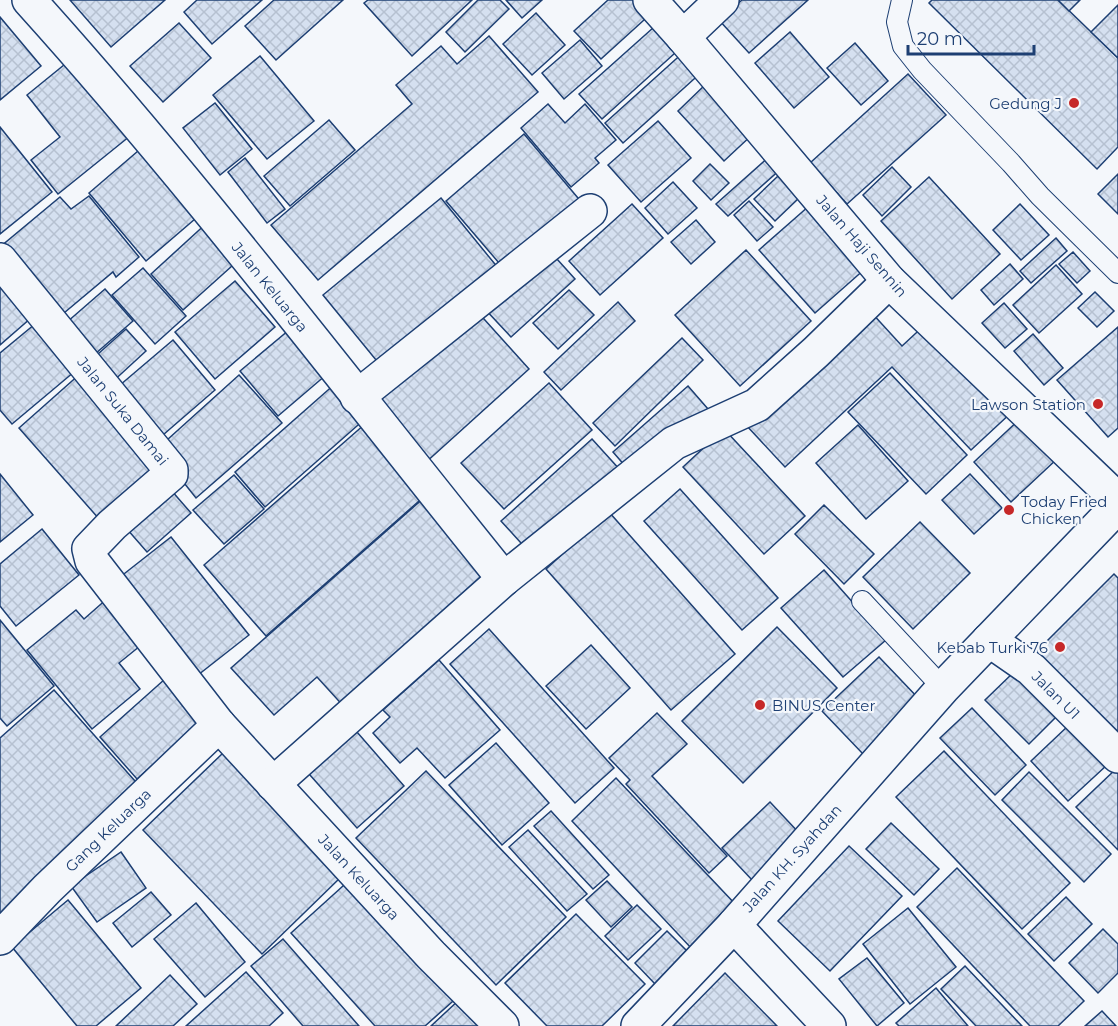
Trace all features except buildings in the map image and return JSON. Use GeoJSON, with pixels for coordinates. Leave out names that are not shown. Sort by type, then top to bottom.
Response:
{"type":"FeatureCollection","features":[{"type":"Feature","properties":{"kind":"street","name":"Jalan Keluarga"},"geometry":{"type":"LineString","coordinates":[[29,0],[95,74],[288,308],[504,579]]}},
{"type":"Feature","properties":{"kind":"street","name":"Jalan Haji Sennin"},"geometry":{"type":"LineString","coordinates":[[650,0],[889,280],[1118,500]]}},
{"type":"Feature","properties":{"kind":"street"},"geometry":{"type":"LineString","coordinates":[[683,37],[722,0]]}},
{"type":"Feature","properties":{"kind":"street"},"geometry":{"type":"LineString","coordinates":[[357,397],[590,211]]}},
{"type":"Feature","properties":{"kind":"street","name":"Jalan Suka Damai"},"geometry":{"type":"LineString","coordinates":[[0,260],[171,470],[171,474],[112,525],[89,549],[92,561],[219,725]]}},
{"type":"Feature","properties":{"kind":"street"},"geometry":{"type":"LineString","coordinates":[[273,784],[504,579],[674,443],[757,405],[816,352],[889,280]]}},
{"type":"Feature","properties":{"kind":"street","name":"Jalan KH. Syahdan"},"geometry":{"type":"LineString","coordinates":[[638,1026],[734,925],[944,688],[1118,506]]}},
{"type":"Feature","properties":{"kind":"street","name":"Jalan U1"},"geometry":{"type":"LineString","coordinates":[[989,640],[1031,669],[1118,756]]}},
{"type":"Feature","properties":{"kind":"street","name":"Jalan Keluarga"},"geometry":{"type":"LineString","coordinates":[[219,725],[431,955],[502,1026]]}},
{"type":"Feature","properties":{"kind":"street","name":"Gang Keluarga"},"geometry":{"type":"LineString","coordinates":[[0,938],[47,889],[219,725]]}},
{"type":"Feature","properties":{"kind":"street"},"geometry":{"type":"LineString","coordinates":[[734,925],[829,1026]]}},
{"type":"Feature","properties":{"kind":"lane"},"geometry":{"type":"LineString","coordinates":[[902,0],[897,22],[903,46],[922,70],[1040,196],[1118,273]]}},
{"type":"Feature","properties":{"kind":"lane"},"geometry":{"type":"LineString","coordinates":[[862,601],[944,688]]}},
{"type":"Feature","properties":{"kind":"place","name":"Gedung J"},"geometry":{"type":"Point","coordinates":[1074,103]}},
{"type":"Feature","properties":{"kind":"place","name":"Lawson Station"},"geometry":{"type":"Point","coordinates":[1098,404]}},
{"type":"Feature","properties":{"kind":"place","name":"Today Fried Chicken"},"geometry":{"type":"Point","coordinates":[1009,510]}},
{"type":"Feature","properties":{"kind":"place","name":"Kebab Turki 76"},"geometry":{"type":"Point","coordinates":[1060,647]}},
{"type":"Feature","properties":{"kind":"place","name":"BINUS Center"},"geometry":{"type":"Point","coordinates":[760,705]}}]}
